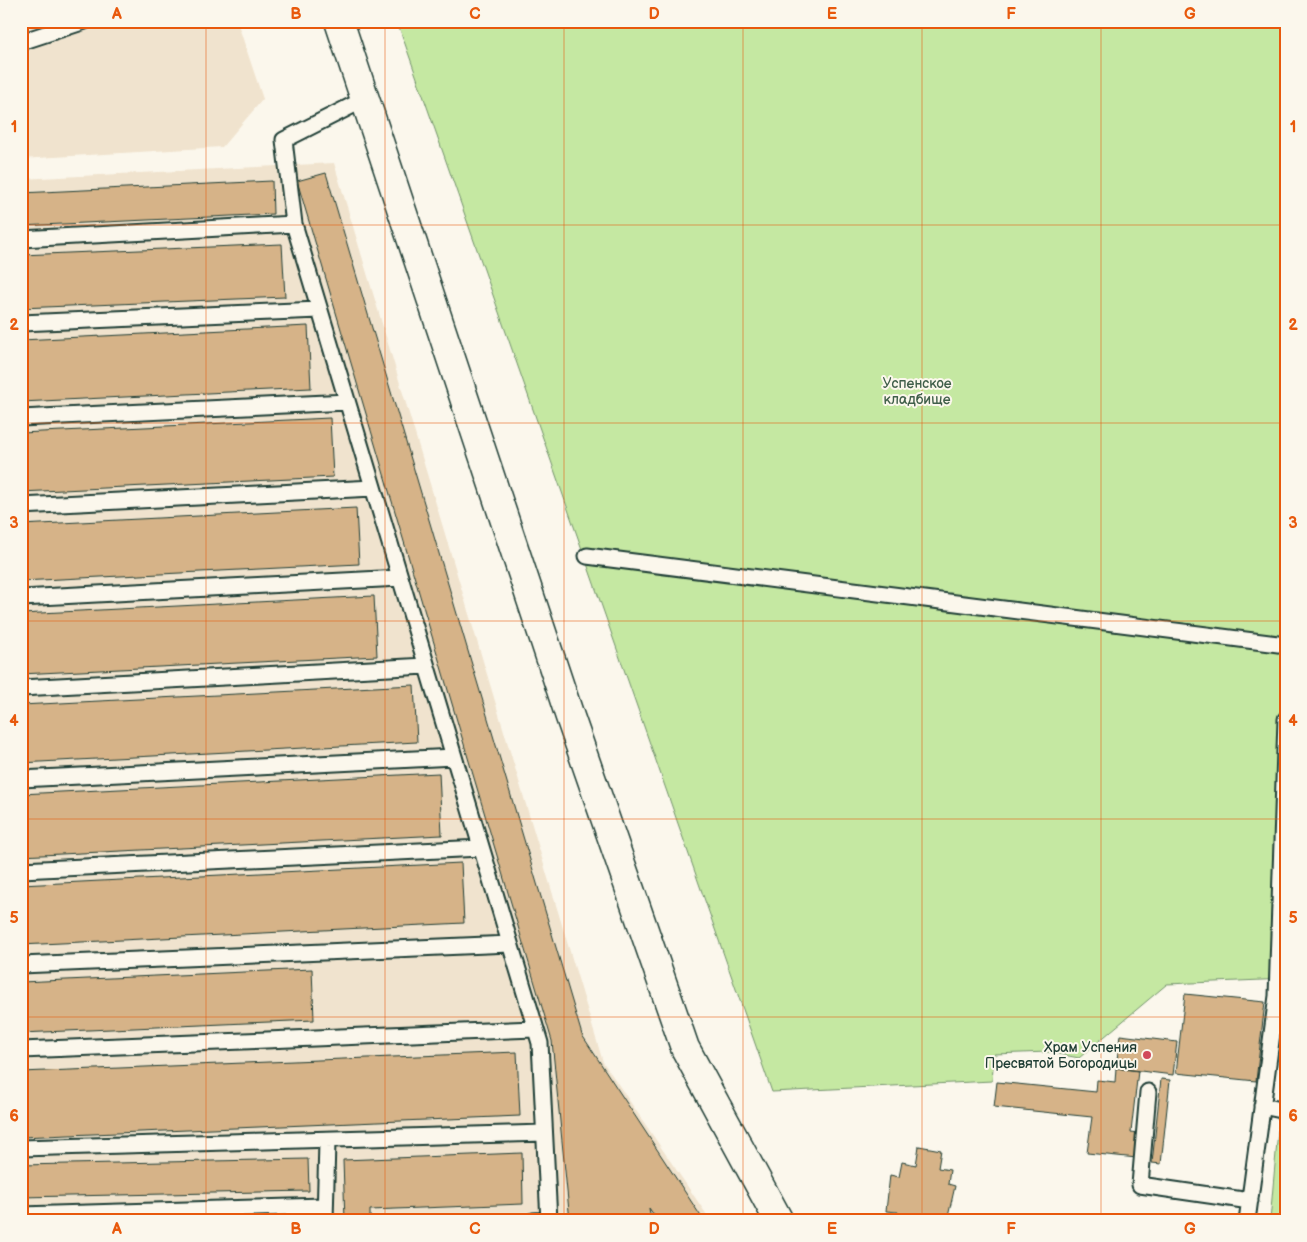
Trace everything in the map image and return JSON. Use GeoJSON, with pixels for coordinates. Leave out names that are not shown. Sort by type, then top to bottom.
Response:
{"type":"FeatureCollection","features":[{"type":"Feature","properties":{"kind":"main road"},"geometry":{"type":"LineString","coordinates":[[339,21],[570,718],[685,1048],[779,1221]]}},
{"type":"Feature","properties":{"kind":"lane"},"geometry":{"type":"LineString","coordinates":[[21,42],[85,21]]}},
{"type":"Feature","properties":{"kind":"lane"},"geometry":{"type":"LineString","coordinates":[[365,99],[284,140],[294,224],[540,1043],[549,1220],[533,1221]]}},
{"type":"Feature","properties":{"kind":"lane"},"geometry":{"type":"LineString","coordinates":[[21,239],[294,224]]}},
{"type":"Feature","properties":{"kind":"lane"},"geometry":{"type":"LineString","coordinates":[[21,323],[319,310]]}},
{"type":"Feature","properties":{"kind":"lane"},"geometry":{"type":"LineString","coordinates":[[21,418],[347,402]]}},
{"type":"Feature","properties":{"kind":"lane"},"geometry":{"type":"LineString","coordinates":[[21,506],[373,488]]}},
{"type":"Feature","properties":{"kind":"lane"},"geometry":{"type":"LineString","coordinates":[[587,556],[1286,645]]}},
{"type":"Feature","properties":{"kind":"lane"},"geometry":{"type":"LineString","coordinates":[[21,598],[400,578]]}},
{"type":"Feature","properties":{"kind":"lane"},"geometry":{"type":"LineString","coordinates":[[21,688],[426,666]]}},
{"type":"Feature","properties":{"kind":"lane"},"geometry":{"type":"LineString","coordinates":[[1247,1221],[1262,1106],[1282,996],[1286,719]]}},
{"type":"Feature","properties":{"kind":"lane"},"geometry":{"type":"LineString","coordinates":[[21,779],[454,757]]}},
{"type":"Feature","properties":{"kind":"lane"},"geometry":{"type":"LineString","coordinates":[[21,870],[481,848]]}},
{"type":"Feature","properties":{"kind":"lane"},"geometry":{"type":"LineString","coordinates":[[21,964],[510,944]]}},
{"type":"Feature","properties":{"kind":"lane"},"geometry":{"type":"LineString","coordinates":[[21,1050],[535,1029]]}},
{"type":"Feature","properties":{"kind":"lane"},"geometry":{"type":"LineString","coordinates":[[1148,1092],[1140,1185],[1250,1201]]}},
{"type":"Feature","properties":{"kind":"lane"},"geometry":{"type":"LineString","coordinates":[[1262,1106],[1286,1111]]}},
{"type":"Feature","properties":{"kind":"lane"},"geometry":{"type":"LineString","coordinates":[[21,1148],[544,1134]]}},
{"type":"Feature","properties":{"kind":"lane"},"geometry":{"type":"LineString","coordinates":[[21,1215],[324,1213],[326,1141]]}},
{"type":"Feature","properties":{"kind":"shaded area"},"geometry":{"type":"Polygon","coordinates":[[[21,21],[237,21],[263,99],[222,147],[21,159],[21,21]]]}},
{"type":"Feature","properties":{"kind":"shaded area"},"geometry":{"type":"Polygon","coordinates":[[[334,163],[603,1062],[711,1221],[21,1221],[21,179],[334,163]]]}},
{"type":"Feature","properties":{"kind":"green space","name":"Успенское кладбище"},"geometry":{"type":"Polygon","coordinates":[[[397,21],[1286,21],[1286,979],[1167,984],[1079,1058],[1048,1052],[994,1054],[992,1081],[772,1092],[397,21]]]}},
{"type":"Feature","properties":{"kind":"green space"},"geometry":{"type":"Polygon","coordinates":[[[1286,1062],[1286,1221],[1270,1221],[1281,1096],[1286,1062]]]}},
{"type":"Feature","properties":{"kind":"building"},"geometry":{"type":"Polygon","coordinates":[[[326,173],[582,1035],[704,1221],[658,1221],[649,1208],[651,1221],[570,1221],[552,1041],[297,181],[326,173]]]}},
{"type":"Feature","properties":{"kind":"building"},"geometry":{"type":"Polygon","coordinates":[[[272,181],[273,214],[21,226],[21,193],[272,181]]]}},
{"type":"Feature","properties":{"kind":"building"},"geometry":{"type":"Polygon","coordinates":[[[282,244],[285,297],[21,308],[21,255],[282,244]]]}},
{"type":"Feature","properties":{"kind":"building"},"geometry":{"type":"Polygon","coordinates":[[[308,326],[311,388],[21,402],[21,340],[308,326]]]}},
{"type":"Feature","properties":{"kind":"building"},"geometry":{"type":"Polygon","coordinates":[[[330,418],[333,477],[21,492],[21,433],[330,418]]]}},
{"type":"Feature","properties":{"kind":"building"},"geometry":{"type":"Polygon","coordinates":[[[356,508],[359,564],[21,581],[21,525],[356,508]]]}},
{"type":"Feature","properties":{"kind":"building"},"geometry":{"type":"Polygon","coordinates":[[[374,596],[377,656],[21,674],[21,614],[374,596]]]}},
{"type":"Feature","properties":{"kind":"building"},"geometry":{"type":"Polygon","coordinates":[[[414,685],[417,742],[21,763],[21,705],[414,685]]]}},
{"type":"Feature","properties":{"kind":"building"},"geometry":{"type":"Polygon","coordinates":[[[439,773],[442,835],[21,856],[21,794],[439,773]]]}},
{"type":"Feature","properties":{"kind":"building"},"geometry":{"type":"Polygon","coordinates":[[[461,863],[464,923],[21,945],[21,885],[461,863]]]}},
{"type":"Feature","properties":{"kind":"building"},"geometry":{"type":"Polygon","coordinates":[[[312,969],[314,1020],[21,1033],[21,982],[312,969]]]}},
{"type":"Feature","properties":{"kind":"building"},"geometry":{"type":"Polygon","coordinates":[[[1185,994],[1265,1002],[1256,1081],[1176,1073],[1185,994]]]}},
{"type":"Feature","properties":{"kind":"building","name":"Храм Успения Пресвятой Богородицы"},"geometry":{"type":"Polygon","coordinates":[[[1120,1035],[1177,1042],[1173,1075],[1116,1068],[1120,1035]]]}},
{"type":"Feature","properties":{"kind":"building"},"geometry":{"type":"Polygon","coordinates":[[[517,1052],[520,1116],[21,1137],[21,1072],[517,1052]]]}},
{"type":"Feature","properties":{"kind":"building"},"geometry":{"type":"Polygon","coordinates":[[[1116,1068],[1138,1071],[1131,1132],[1140,1133],[1137,1158],[1087,1153],[1092,1117],[994,1107],[997,1082],[1096,1092],[1097,1080],[1115,1082],[1116,1068]]]}},
{"type":"Feature","properties":{"kind":"building"},"geometry":{"type":"Polygon","coordinates":[[[1161,1079],[1170,1080],[1161,1164],[1152,1163],[1161,1079]]]}},
{"type":"Feature","properties":{"kind":"building"},"geometry":{"type":"Polygon","coordinates":[[[919,1146],[941,1150],[938,1168],[950,1170],[948,1184],[955,1186],[947,1221],[897,1221],[898,1212],[886,1211],[890,1175],[899,1177],[902,1162],[916,1165],[919,1146]]]}},
{"type":"Feature","properties":{"kind":"building"},"geometry":{"type":"Polygon","coordinates":[[[522,1153],[523,1204],[370,1210],[370,1221],[345,1221],[343,1160],[522,1153]]]}},
{"type":"Feature","properties":{"kind":"building"},"geometry":{"type":"Polygon","coordinates":[[[308,1159],[309,1191],[21,1197],[21,1165],[308,1159]]]}},
{"type":"Feature","properties":{"kind":"place","name":"Храм Успения Пресвятой Богородицы"},"geometry":{"type":"Point","coordinates":[1147,1055]}}]}
